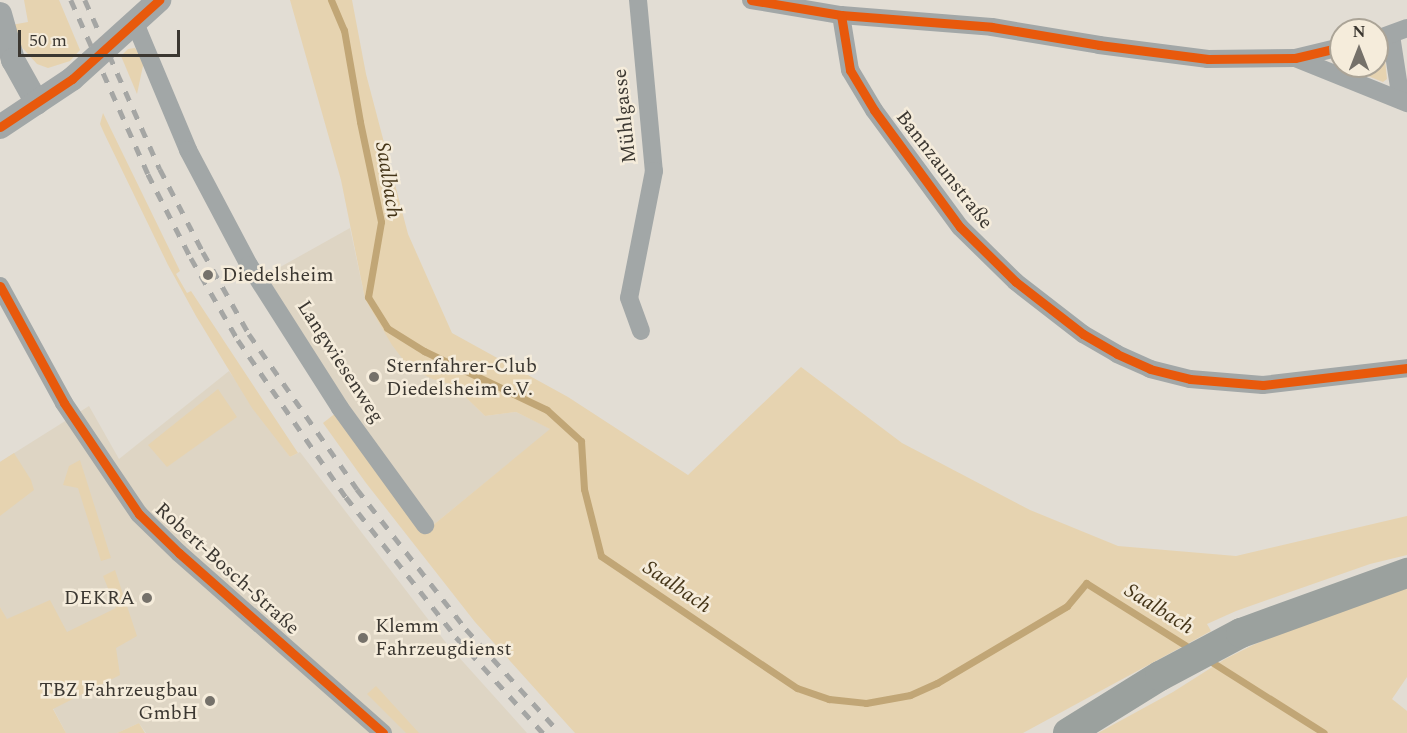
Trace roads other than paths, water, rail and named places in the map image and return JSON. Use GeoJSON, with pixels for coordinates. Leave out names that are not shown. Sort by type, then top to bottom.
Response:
{"type":"FeatureCollection","features":[{"type":"Feature","properties":{"kind":"main road"},"geometry":{"type":"LineString","coordinates":[[1068,733],[1160,676],[1241,633],[1407,573]]}},
{"type":"Feature","properties":{"kind":"street"},"geometry":{"type":"LineString","coordinates":[[0,127],[72,79],[159,0]]}},
{"type":"Feature","properties":{"kind":"street","name":"Mühlgasse"},"geometry":{"type":"LineString","coordinates":[[638,0],[654,171],[629,298],[641,332]]}},
{"type":"Feature","properties":{"kind":"street"},"geometry":{"type":"LineString","coordinates":[[751,0],[841,15],[992,27],[1208,58],[1295,58],[1329,50]]}},
{"type":"Feature","properties":{"kind":"street"},"geometry":{"type":"LineString","coordinates":[[0,14],[13,60],[38,103]]}},
{"type":"Feature","properties":{"kind":"street","name":"Bannzaunstraße"},"geometry":{"type":"LineString","coordinates":[[841,15],[850,70],[874,110],[960,227],[1016,282],[1083,334],[1117,354],[1150,369],[1190,379],[1263,385],[1407,368]]}},
{"type":"Feature","properties":{"kind":"street","name":"Langwiesenweg"},"geometry":{"type":"LineString","coordinates":[[135,23],[188,150],[249,265],[340,408],[425,525]]}},
{"type":"Feature","properties":{"kind":"street"},"geometry":{"type":"LineString","coordinates":[[1392,34],[1404,101]]}},
{"type":"Feature","properties":{"kind":"street"},"geometry":{"type":"LineString","coordinates":[[1295,58],[1404,101]]}},
{"type":"Feature","properties":{"kind":"street","name":"Robert-Bosch-Straße"},"geometry":{"type":"LineString","coordinates":[[0,286],[64,403],[139,514],[179,553],[383,733]]}},
{"type":"Feature","properties":{"kind":"waterway","name":"Saalbach"},"geometry":{"type":"LineString","coordinates":[[331,0],[344,30],[381,222],[368,297],[387,328],[424,351],[547,410],[581,441],[584,489],[601,556],[797,688],[829,699],[866,703],[910,695],[937,683],[1067,606],[1086,583],[1193,650]]}},
{"type":"Feature","properties":{"kind":"waterway","name":"Saalbach"},"geometry":{"type":"LineString","coordinates":[[1207,659],[1324,733]]}},
{"type":"Feature","properties":{"kind":"railway"},"geometry":{"type":"LineString","coordinates":[[71,0],[148,174],[191,258],[238,340],[346,497],[456,637],[543,733]]}},
{"type":"Feature","properties":{"kind":"railway"},"geometry":{"type":"LineString","coordinates":[[85,0],[160,169],[249,334],[357,489],[466,629],[560,733]]}},
{"type":"Feature","properties":{"kind":"place","name":"Diedelsheim"},"geometry":{"type":"Point","coordinates":[208,275]}},
{"type":"Feature","properties":{"kind":"place","name":"Sternfahrer-Club Diedelsheim e.V."},"geometry":{"type":"Point","coordinates":[374,377]}},
{"type":"Feature","properties":{"kind":"place","name":"DEKRA"},"geometry":{"type":"Point","coordinates":[147,598]}},
{"type":"Feature","properties":{"kind":"place","name":"Klemm Fahrzeugdienst"},"geometry":{"type":"Point","coordinates":[363,638]}},
{"type":"Feature","properties":{"kind":"place","name":"TBZ Fahrzeugbau GmbH"},"geometry":{"type":"Point","coordinates":[210,701]}}]}
